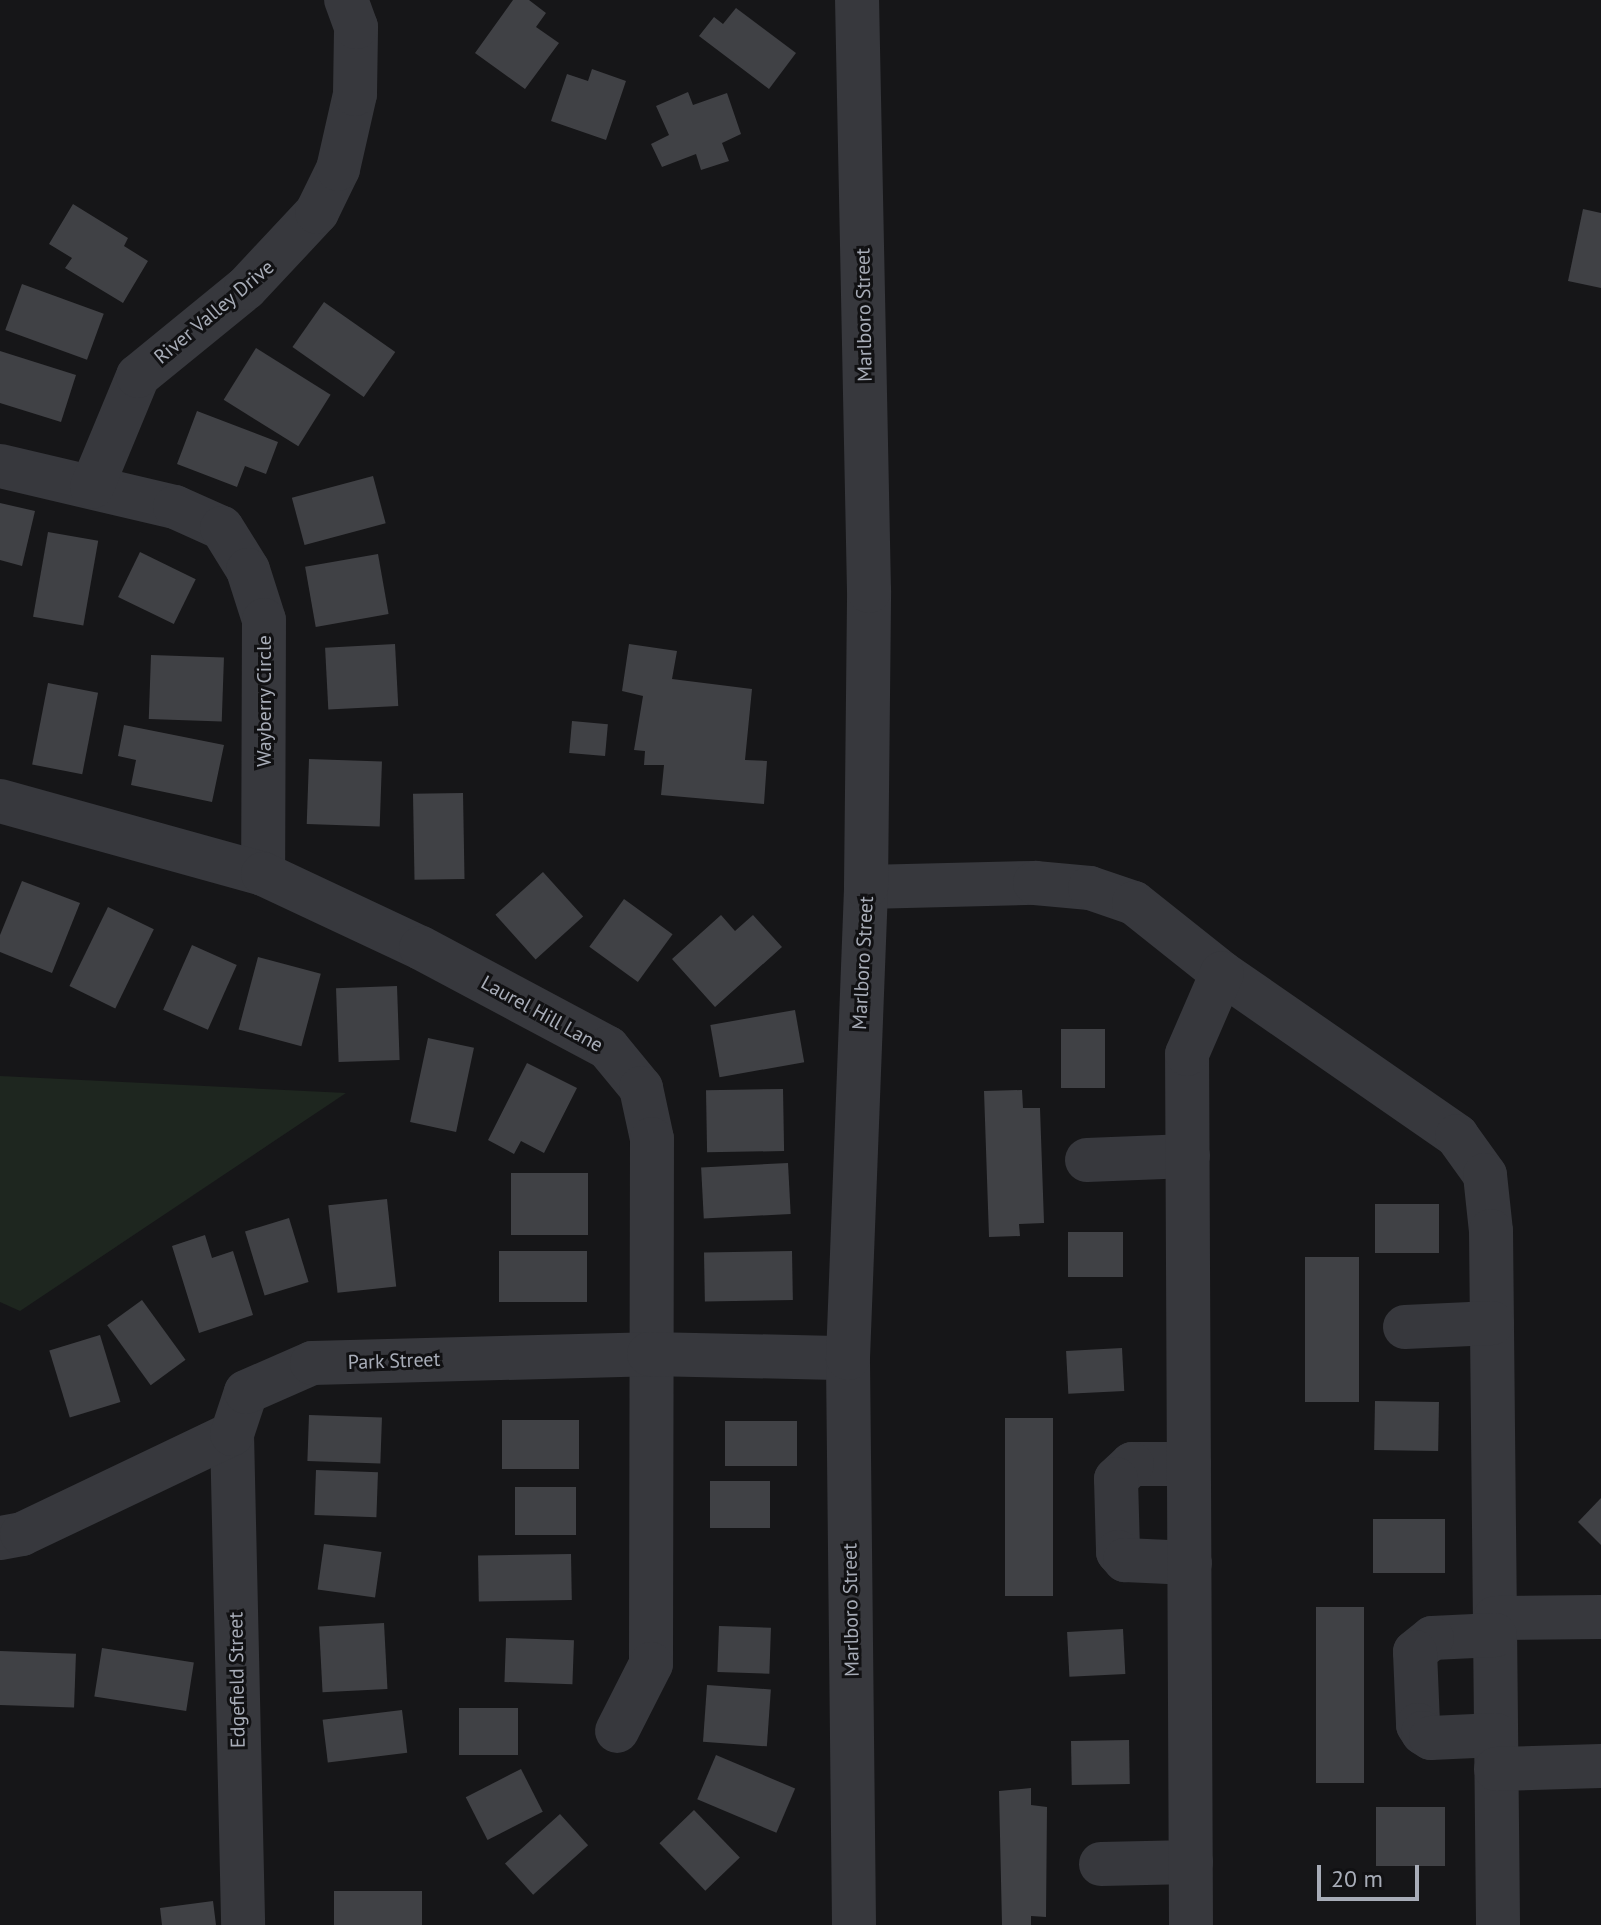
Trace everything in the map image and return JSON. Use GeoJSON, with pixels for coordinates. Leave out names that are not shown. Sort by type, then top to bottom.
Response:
{"type":"FeatureCollection","features":[{"type":"Feature","properties":{"kind":"street","name":"River Valley Drive"},"geometry":{"type":"LineString","coordinates":[[92,487],[138,376],[246,288],[317,212],[338,169],[355,94],[356,27],[346,0]]}},
{"type":"Feature","properties":{"kind":"street","name":"Marlboro Street"},"geometry":{"type":"LineString","coordinates":[[854,1925],[848,1358],[866,887],[869,591],[857,0]]}},
{"type":"Feature","properties":{"kind":"street","name":"Wayberry Circle"},"geometry":{"type":"LineString","coordinates":[[0,466],[175,507],[222,528],[248,570],[264,620],[263,874]]}},
{"type":"Feature","properties":{"kind":"street","name":"Laurel Hill Lane"},"geometry":{"type":"LineString","coordinates":[[0,801],[263,874],[421,948],[608,1048],[641,1088],[652,1139],[649,1354],[651,1664],[617,1731]]}},
{"type":"Feature","properties":{"kind":"street"},"geometry":{"type":"LineString","coordinates":[[866,887],[1035,883],[1090,888],[1134,903],[1222,973],[1457,1136],[1485,1175],[1492,1323],[1498,1925]]}},
{"type":"Feature","properties":{"kind":"street"},"geometry":{"type":"LineString","coordinates":[[1191,1925],[1187,1054],[1222,973]]}},
{"type":"Feature","properties":{"kind":"street"},"geometry":{"type":"LineString","coordinates":[[1087,1160],[1188,1156]]}},
{"type":"Feature","properties":{"kind":"street"},"geometry":{"type":"LineString","coordinates":[[1405,1327],[1492,1323]]}},
{"type":"Feature","properties":{"kind":"street","name":"Park Street"},"geometry":{"type":"LineString","coordinates":[[232,1434],[246,1392],[312,1363],[649,1354],[848,1358]]}},
{"type":"Feature","properties":{"kind":"street"},"geometry":{"type":"LineString","coordinates":[[0,1538],[22,1534],[232,1434]]}},
{"type":"Feature","properties":{"kind":"street","name":"Edgefield Street"},"geometry":{"type":"LineString","coordinates":[[232,1434],[243,1925]]}},
{"type":"Feature","properties":{"kind":"street"},"geometry":{"type":"LineString","coordinates":[[1189,1464],[1132,1464],[1116,1479],[1118,1552],[1125,1560],[1190,1563]]}},
{"type":"Feature","properties":{"kind":"street"},"geometry":{"type":"LineString","coordinates":[[1601,1617],[1495,1627],[1432,1638],[1415,1652],[1418,1725],[1431,1738],[1496,1752],[1601,1766]]}},
{"type":"Feature","properties":{"kind":"street"},"geometry":{"type":"LineString","coordinates":[[1101,1864],[1191,1862]]}},
{"type":"Feature","properties":{"kind":"shaded area"},"geometry":{"type":"Polygon","coordinates":[[[0,1076],[346,1093],[20,1311],[0,1302],[0,1076]]]}},
{"type":"Feature","properties":{"kind":"building"},"geometry":{"type":"Polygon","coordinates":[[[513,0],[529,0],[546,13],[536,27],[559,43],[525,89],[475,53],[513,0]]]}},
{"type":"Feature","properties":{"kind":"building"},"geometry":{"type":"Polygon","coordinates":[[[736,8],[796,53],[769,89],[699,36],[714,17],[723,24],[736,8]]]}},
{"type":"Feature","properties":{"kind":"building"},"geometry":{"type":"Polygon","coordinates":[[[592,69],[626,81],[606,140],[551,121],[567,74],[588,81],[592,69]]]}},
{"type":"Feature","properties":{"kind":"building"},"geometry":{"type":"Polygon","coordinates":[[[688,92],[693,105],[727,93],[741,134],[722,143],[729,161],[701,170],[696,154],[662,167],[651,144],[669,135],[656,106],[688,92]]]}},
{"type":"Feature","properties":{"kind":"building"},"geometry":{"type":"Polygon","coordinates":[[[73,204],[128,238],[124,246],[148,261],[123,303],[65,268],[72,258],[49,244],[73,204]]]}},
{"type":"Feature","properties":{"kind":"building"},"geometry":{"type":"Polygon","coordinates":[[[1583,209],[1601,213],[1601,288],[1568,281],[1583,209]]]}},
{"type":"Feature","properties":{"kind":"building"},"geometry":{"type":"Polygon","coordinates":[[[22,284],[104,314],[87,360],[5,330],[22,284]]]}},
{"type":"Feature","properties":{"kind":"building"},"geometry":{"type":"Polygon","coordinates":[[[324,302],[395,352],[364,397],[292,347],[324,302]]]}},
{"type":"Feature","properties":{"kind":"building"},"geometry":{"type":"Polygon","coordinates":[[[256,348],[331,395],[298,446],[224,400],[256,348]]]}},
{"type":"Feature","properties":{"kind":"building"},"geometry":{"type":"Polygon","coordinates":[[[0,351],[76,375],[61,422],[0,403],[0,351]]]}},
{"type":"Feature","properties":{"kind":"building"},"geometry":{"type":"Polygon","coordinates":[[[197,411],[278,442],[266,474],[245,466],[237,487],[177,464],[197,411]]]}},
{"type":"Feature","properties":{"kind":"building"},"geometry":{"type":"Polygon","coordinates":[[[373,476],[386,523],[305,545],[292,498],[373,476]]]}},
{"type":"Feature","properties":{"kind":"building"},"geometry":{"type":"Polygon","coordinates":[[[0,503],[35,511],[22,566],[0,560],[0,503]]]}},
{"type":"Feature","properties":{"kind":"building"},"geometry":{"type":"Polygon","coordinates":[[[48,532],[98,541],[83,626],[33,617],[48,532]]]}},
{"type":"Feature","properties":{"kind":"building"},"geometry":{"type":"Polygon","coordinates":[[[140,552],[196,579],[174,624],[118,597],[140,552]]]}},
{"type":"Feature","properties":{"kind":"building"},"geometry":{"type":"Polygon","coordinates":[[[378,554],[389,614],[316,627],[305,567],[378,554]]]}},
{"type":"Feature","properties":{"kind":"building"},"geometry":{"type":"Polygon","coordinates":[[[395,644],[398,706],[328,710],[325,648],[395,644]]]}},
{"type":"Feature","properties":{"kind":"building"},"geometry":{"type":"Polygon","coordinates":[[[629,644],[677,651],[672,679],[752,689],[745,760],[767,761],[764,804],[661,795],[664,765],[644,765],[645,751],[634,750],[643,696],[622,691],[629,644]]]}},
{"type":"Feature","properties":{"kind":"building"},"geometry":{"type":"Polygon","coordinates":[[[151,655],[224,658],[222,722],[149,719],[151,655]]]}},
{"type":"Feature","properties":{"kind":"building"},"geometry":{"type":"Polygon","coordinates":[[[48,683],[98,693],[82,774],[32,764],[48,683]]]}},
{"type":"Feature","properties":{"kind":"building"},"geometry":{"type":"Polygon","coordinates":[[[572,721],[608,724],[605,756],[569,753],[572,721]]]}},
{"type":"Feature","properties":{"kind":"building"},"geometry":{"type":"Polygon","coordinates":[[[124,725],[224,745],[212,802],[131,785],[136,760],[118,756],[124,725]]]}},
{"type":"Feature","properties":{"kind":"building"},"geometry":{"type":"Polygon","coordinates":[[[309,759],[382,762],[380,827],[307,824],[309,759]]]}},
{"type":"Feature","properties":{"kind":"building"},"geometry":{"type":"Polygon","coordinates":[[[463,793],[465,879],[415,880],[413,794],[463,793]]]}},
{"type":"Feature","properties":{"kind":"building"},"geometry":{"type":"Polygon","coordinates":[[[543,872],[583,917],[536,959],[495,915],[543,872]]]}},
{"type":"Feature","properties":{"kind":"building"},"geometry":{"type":"Polygon","coordinates":[[[22,881],[80,903],[52,973],[0,952],[0,935],[22,881]]]}},
{"type":"Feature","properties":{"kind":"building"},"geometry":{"type":"Polygon","coordinates":[[[624,899],[673,934],[638,982],[589,947],[624,899]]]}},
{"type":"Feature","properties":{"kind":"building"},"geometry":{"type":"Polygon","coordinates":[[[108,907],[154,929],[115,1008],[69,986],[108,907]]]}},
{"type":"Feature","properties":{"kind":"building"},"geometry":{"type":"Polygon","coordinates":[[[721,915],[735,931],[753,915],[782,947],[715,1007],[672,959],[721,915]]]}},
{"type":"Feature","properties":{"kind":"building"},"geometry":{"type":"Polygon","coordinates":[[[192,945],[237,965],[208,1030],[163,1010],[192,945]]]}},
{"type":"Feature","properties":{"kind":"building"},"geometry":{"type":"Polygon","coordinates":[[[258,957],[321,974],[301,1046],[239,1029],[258,957]]]}},
{"type":"Feature","properties":{"kind":"building"},"geometry":{"type":"Polygon","coordinates":[[[397,986],[400,1060],[339,1062],[336,988],[397,986]]]}},
{"type":"Feature","properties":{"kind":"building"},"geometry":{"type":"Polygon","coordinates":[[[795,1010],[804,1062],[720,1077],[710,1025],[795,1010]]]}},
{"type":"Feature","properties":{"kind":"building"},"geometry":{"type":"Polygon","coordinates":[[[1061,1029],[1105,1029],[1105,1088],[1061,1088],[1061,1029]]]}},
{"type":"Feature","properties":{"kind":"building"},"geometry":{"type":"Polygon","coordinates":[[[428,1038],[474,1048],[456,1132],[410,1122],[428,1038]]]}},
{"type":"Feature","properties":{"kind":"building"},"geometry":{"type":"Polygon","coordinates":[[[527,1063],[577,1088],[544,1153],[521,1141],[514,1154],[488,1140],[527,1063]]]}},
{"type":"Feature","properties":{"kind":"building"},"geometry":{"type":"Polygon","coordinates":[[[783,1089],[784,1151],[707,1152],[706,1090],[783,1089]]]}},
{"type":"Feature","properties":{"kind":"building"},"geometry":{"type":"Polygon","coordinates":[[[1022,1090],[1023,1108],[1040,1108],[1044,1223],[1019,1224],[1020,1236],[989,1237],[984,1091],[1022,1090]]]}},
{"type":"Feature","properties":{"kind":"building"},"geometry":{"type":"Polygon","coordinates":[[[788,1163],[791,1214],[704,1218],[701,1168],[788,1163]]]}},
{"type":"Feature","properties":{"kind":"building"},"geometry":{"type":"Polygon","coordinates":[[[511,1173],[588,1173],[588,1235],[511,1235],[511,1173]]]}},
{"type":"Feature","properties":{"kind":"building"},"geometry":{"type":"Polygon","coordinates":[[[387,1199],[396,1287],[338,1293],[328,1205],[387,1199]]]}},
{"type":"Feature","properties":{"kind":"building"},"geometry":{"type":"Polygon","coordinates":[[[1375,1204],[1439,1204],[1439,1253],[1375,1253],[1375,1204]]]}},
{"type":"Feature","properties":{"kind":"building"},"geometry":{"type":"Polygon","coordinates":[[[289,1218],[309,1282],[265,1296],[245,1231],[289,1218]]]}},
{"type":"Feature","properties":{"kind":"building"},"geometry":{"type":"Polygon","coordinates":[[[1068,1232],[1123,1232],[1123,1277],[1068,1277],[1068,1232]]]}},
{"type":"Feature","properties":{"kind":"building"},"geometry":{"type":"Polygon","coordinates":[[[205,1235],[212,1258],[233,1251],[253,1315],[199,1333],[172,1246],[205,1235]]]}},
{"type":"Feature","properties":{"kind":"building"},"geometry":{"type":"Polygon","coordinates":[[[499,1251],[587,1251],[587,1302],[499,1302],[499,1251]]]}},
{"type":"Feature","properties":{"kind":"building"},"geometry":{"type":"Polygon","coordinates":[[[792,1251],[793,1300],[705,1302],[704,1253],[792,1251]]]}},
{"type":"Feature","properties":{"kind":"building"},"geometry":{"type":"Polygon","coordinates":[[[1305,1257],[1359,1257],[1359,1402],[1305,1402],[1305,1257]]]}},
{"type":"Feature","properties":{"kind":"building"},"geometry":{"type":"Polygon","coordinates":[[[142,1300],[185,1360],[151,1385],[107,1325],[142,1300]]]}},
{"type":"Feature","properties":{"kind":"building"},"geometry":{"type":"Polygon","coordinates":[[[100,1335],[120,1402],[70,1417],[49,1350],[100,1335]]]}},
{"type":"Feature","properties":{"kind":"building"},"geometry":{"type":"Polygon","coordinates":[[[1122,1348],[1124,1391],[1068,1394],[1066,1351],[1122,1348]]]}},
{"type":"Feature","properties":{"kind":"building"},"geometry":{"type":"Polygon","coordinates":[[[1375,1401],[1439,1402],[1438,1451],[1374,1450],[1375,1401]]]}},
{"type":"Feature","properties":{"kind":"building"},"geometry":{"type":"Polygon","coordinates":[[[309,1415],[382,1418],[380,1464],[307,1461],[309,1415]]]}},
{"type":"Feature","properties":{"kind":"building"},"geometry":{"type":"Polygon","coordinates":[[[1005,1418],[1053,1418],[1053,1596],[1005,1596],[1005,1418]]]}},
{"type":"Feature","properties":{"kind":"building"},"geometry":{"type":"Polygon","coordinates":[[[502,1420],[579,1420],[579,1469],[502,1469],[502,1420]]]}},
{"type":"Feature","properties":{"kind":"building"},"geometry":{"type":"Polygon","coordinates":[[[725,1421],[797,1421],[797,1466],[725,1466],[725,1421]]]}},
{"type":"Feature","properties":{"kind":"building"},"geometry":{"type":"Polygon","coordinates":[[[316,1470],[378,1472],[376,1517],[314,1515],[316,1470]]]}},
{"type":"Feature","properties":{"kind":"building"},"geometry":{"type":"Polygon","coordinates":[[[710,1481],[770,1481],[770,1528],[710,1528],[710,1481]]]}},
{"type":"Feature","properties":{"kind":"building"},"geometry":{"type":"Polygon","coordinates":[[[515,1487],[576,1487],[576,1535],[515,1535],[515,1487]]]}},
{"type":"Feature","properties":{"kind":"building"},"geometry":{"type":"Polygon","coordinates":[[[1601,1498],[1601,1545],[1578,1522],[1601,1498]]]}},
{"type":"Feature","properties":{"kind":"building"},"geometry":{"type":"Polygon","coordinates":[[[1373,1519],[1445,1519],[1445,1573],[1373,1573],[1373,1519]]]}},
{"type":"Feature","properties":{"kind":"building"},"geometry":{"type":"Polygon","coordinates":[[[324,1544],[381,1552],[375,1598],[318,1590],[324,1544]]]}},
{"type":"Feature","properties":{"kind":"building"},"geometry":{"type":"Polygon","coordinates":[[[571,1554],[572,1600],[479,1602],[478,1556],[571,1554]]]}},
{"type":"Feature","properties":{"kind":"building"},"geometry":{"type":"Polygon","coordinates":[[[1316,1607],[1364,1607],[1364,1783],[1316,1783],[1316,1607]]]}},
{"type":"Feature","properties":{"kind":"building"},"geometry":{"type":"Polygon","coordinates":[[[384,1623],[387,1689],[323,1692],[319,1626],[384,1623]]]}},
{"type":"Feature","properties":{"kind":"building"},"geometry":{"type":"Polygon","coordinates":[[[719,1626],[771,1628],[769,1674],[717,1672],[719,1626]]]}},
{"type":"Feature","properties":{"kind":"building"},"geometry":{"type":"Polygon","coordinates":[[[1123,1629],[1125,1674],[1069,1677],[1067,1632],[1123,1629]]]}},
{"type":"Feature","properties":{"kind":"building"},"geometry":{"type":"Polygon","coordinates":[[[506,1638],[574,1640],[572,1684],[504,1682],[506,1638]]]}},
{"type":"Feature","properties":{"kind":"building"},"geometry":{"type":"Polygon","coordinates":[[[102,1648],[194,1663],[186,1711],[94,1696],[102,1648]]]}},
{"type":"Feature","properties":{"kind":"building"},"geometry":{"type":"Polygon","coordinates":[[[0,1651],[76,1654],[74,1708],[0,1705],[0,1651]]]}},
{"type":"Feature","properties":{"kind":"building"},"geometry":{"type":"Polygon","coordinates":[[[707,1685],[771,1689],[767,1746],[703,1742],[707,1685]]]}},
{"type":"Feature","properties":{"kind":"building"},"geometry":{"type":"Polygon","coordinates":[[[459,1708],[518,1708],[518,1755],[459,1755],[459,1708]]]}},
{"type":"Feature","properties":{"kind":"building"},"geometry":{"type":"Polygon","coordinates":[[[402,1710],[407,1753],[328,1762],[323,1720],[402,1710]]]}},
{"type":"Feature","properties":{"kind":"building"},"geometry":{"type":"Polygon","coordinates":[[[1129,1740],[1130,1784],[1072,1785],[1071,1741],[1129,1740]]]}},
{"type":"Feature","properties":{"kind":"building"},"geometry":{"type":"Polygon","coordinates":[[[716,1755],[795,1789],[776,1833],[697,1799],[716,1755]]]}},
{"type":"Feature","properties":{"kind":"building"},"geometry":{"type":"Polygon","coordinates":[[[521,1769],[543,1812],[488,1840],[466,1797],[521,1769]]]}},
{"type":"Feature","properties":{"kind":"building"},"geometry":{"type":"Polygon","coordinates":[[[1031,1788],[1031,1805],[1047,1807],[1046,1917],[1031,1916],[1031,1925],[1002,1925],[999,1791],[1031,1788]]]}},
{"type":"Feature","properties":{"kind":"building"},"geometry":{"type":"Polygon","coordinates":[[[1376,1807],[1445,1807],[1445,1866],[1376,1866],[1376,1807]]]}},
{"type":"Feature","properties":{"kind":"building"},"geometry":{"type":"Polygon","coordinates":[[[694,1810],[740,1857],[705,1891],[659,1843],[694,1810]]]}},
{"type":"Feature","properties":{"kind":"building"},"geometry":{"type":"Polygon","coordinates":[[[560,1814],[588,1845],[533,1895],[505,1864],[560,1814]]]}},
{"type":"Feature","properties":{"kind":"building"},"geometry":{"type":"Polygon","coordinates":[[[334,1891],[422,1891],[422,1925],[334,1925],[334,1891]]]}},
{"type":"Feature","properties":{"kind":"building"},"geometry":{"type":"Polygon","coordinates":[[[213,1901],[216,1925],[162,1925],[160,1908],[213,1901]]]}}]}
